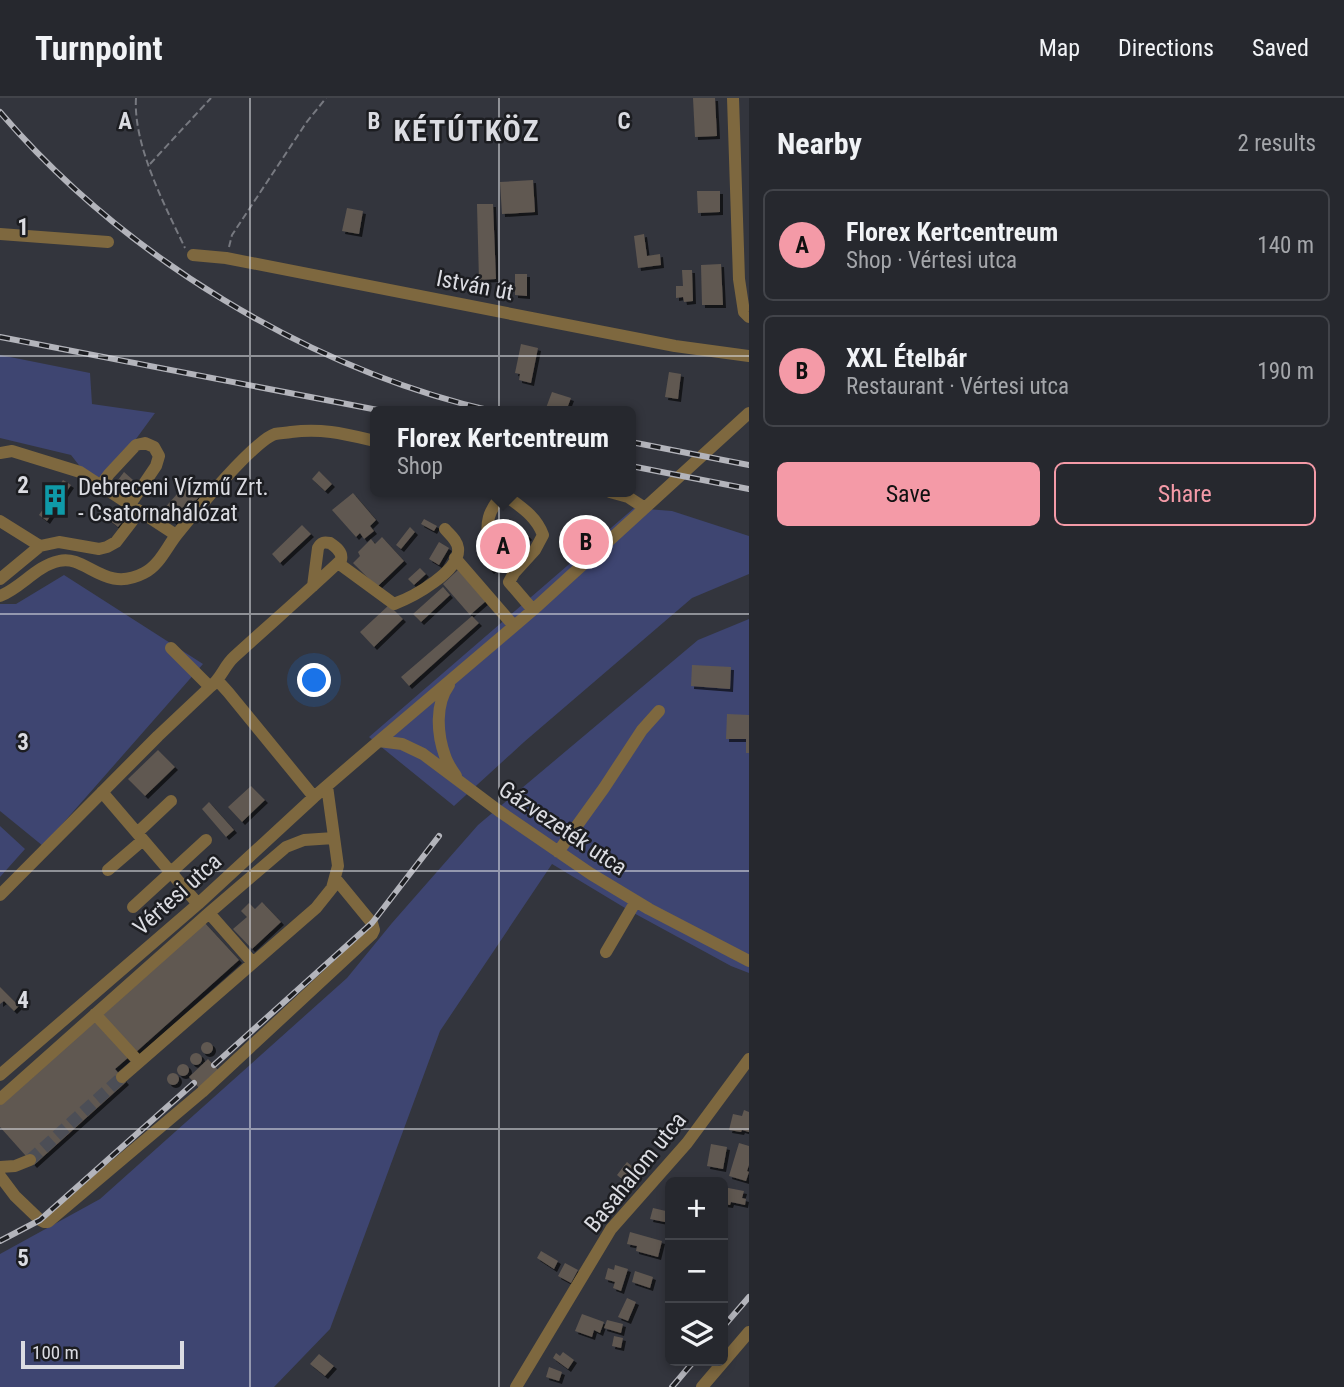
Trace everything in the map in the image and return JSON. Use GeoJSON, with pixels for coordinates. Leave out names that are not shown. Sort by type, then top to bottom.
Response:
{"type":"FeatureCollection","features":[{"type":"Feature","properties":{"kind":"street"},"geometry":{"type":"LineString","coordinates":[[733,98],[739,279],[744,312],[749,317]]}},
{"type":"Feature","properties":{"kind":"street"},"geometry":{"type":"LineString","coordinates":[[0,234],[108,242]]}},
{"type":"Feature","properties":{"kind":"street","name":"István út"},"geometry":{"type":"LineString","coordinates":[[193,255],[226,258],[675,346],[749,356]]}},
{"type":"Feature","properties":{"kind":"street","name":"Vértesi utca"},"geometry":{"type":"LineString","coordinates":[[0,1075],[198,904],[314,797],[533,610],[749,413]]}},
{"type":"Feature","properties":{"kind":"street"},"geometry":{"type":"LineString","coordinates":[[0,596],[42,568],[60,561],[72,560],[112,579],[130,579],[146,572],[157,563],[176,536],[255,448],[274,435],[300,431],[329,431],[370,440]]}},
{"type":"Feature","properties":{"kind":"street"},"geometry":{"type":"LineString","coordinates":[[0,579],[40,546],[59,542],[99,549],[116,542],[158,461],[157,452],[150,444],[136,445],[101,485]]}},
{"type":"Feature","properties":{"kind":"street"},"geometry":{"type":"LineString","coordinates":[[0,453],[12,452],[80,472],[176,536]]}},
{"type":"Feature","properties":{"kind":"street"},"geometry":{"type":"LineString","coordinates":[[628,497],[645,508]]}},
{"type":"Feature","properties":{"kind":"street"},"geometry":{"type":"LineString","coordinates":[[488,537],[487,524],[491,509],[498,500],[509,498],[529,513],[539,525],[543,535],[535,550],[509,582],[533,610]]}},
{"type":"Feature","properties":{"kind":"street"},"geometry":{"type":"LineString","coordinates":[[0,521],[40,546]]}},
{"type":"Feature","properties":{"kind":"street"},"geometry":{"type":"LineString","coordinates":[[338,562],[394,604],[420,592],[447,570],[458,551],[456,541],[445,529]]}},
{"type":"Feature","properties":{"kind":"street"},"geometry":{"type":"LineString","coordinates":[[0,895],[214,684],[230,660],[313,586],[338,562],[342,557],[330,542],[324,542],[317,548],[313,586]]}},
{"type":"Feature","properties":{"kind":"street"},"geometry":{"type":"LineString","coordinates":[[455,558],[514,626]]}},
{"type":"Feature","properties":{"kind":"street"},"geometry":{"type":"LineString","coordinates":[[171,648],[214,684],[222,684],[314,797]]}},
{"type":"Feature","properties":{"kind":"street","name":"Gázvezeték utca"},"geometry":{"type":"LineString","coordinates":[[458,673],[445,691],[440,705],[439,726],[445,757],[458,780],[591,874],[749,961]]}},
{"type":"Feature","properties":{"kind":"street"},"geometry":{"type":"LineString","coordinates":[[558,852],[642,730],[659,711]]}},
{"type":"Feature","properties":{"kind":"street"},"geometry":{"type":"LineString","coordinates":[[379,741],[402,744],[423,754],[458,780]]}},
{"type":"Feature","properties":{"kind":"street"},"geometry":{"type":"LineString","coordinates":[[122,1077],[316,908],[332,888],[338,866],[327,786]]}},
{"type":"Feature","properties":{"kind":"street"},"geometry":{"type":"LineString","coordinates":[[102,792],[198,904]]}},
{"type":"Feature","properties":{"kind":"street"},"geometry":{"type":"LineString","coordinates":[[108,870],[171,801]]}},
{"type":"Feature","properties":{"kind":"street"},"geometry":{"type":"LineString","coordinates":[[0,1099],[286,847],[304,840],[334,838]]}},
{"type":"Feature","properties":{"kind":"street"},"geometry":{"type":"LineString","coordinates":[[133,907],[206,840]]}},
{"type":"Feature","properties":{"kind":"street"},"geometry":{"type":"LineString","coordinates":[[15,1166],[4,1180],[15,1196],[40,1220],[48,1222],[202,1092],[374,930],[372,923],[335,878]]}},
{"type":"Feature","properties":{"kind":"street"},"geometry":{"type":"LineString","coordinates":[[606,952],[636,901]]}},
{"type":"Feature","properties":{"kind":"street"},"geometry":{"type":"LineString","coordinates":[[209,913],[253,963]]}},
{"type":"Feature","properties":{"kind":"street"},"geometry":{"type":"LineString","coordinates":[[95,1014],[139,1062]]}},
{"type":"Feature","properties":{"kind":"street","name":"Basahalom utca"},"geometry":{"type":"LineString","coordinates":[[516,1387],[611,1229],[687,1143],[749,1059]]}},
{"type":"Feature","properties":{"kind":"street"},"geometry":{"type":"LineString","coordinates":[[0,1167],[15,1166],[30,1160]]}},
{"type":"Feature","properties":{"kind":"street"},"geometry":{"type":"LineString","coordinates":[[702,1387],[749,1332]]}},
{"type":"Feature","properties":{"kind":"path"},"geometry":{"type":"LineString","coordinates":[[136,98],[139,136],[162,201],[186,252],[193,255]]}},
{"type":"Feature","properties":{"kind":"path"},"geometry":{"type":"LineString","coordinates":[[149,165],[211,98]]}},
{"type":"Feature","properties":{"kind":"path"},"geometry":{"type":"LineString","coordinates":[[226,258],[232,234],[306,123],[326,98]]}},
{"type":"Feature","properties":{"kind":"shaded area"},"geometry":{"type":"Polygon","coordinates":[[[0,355],[90,373],[92,404],[155,413],[125,454],[93,483],[71,455],[0,438],[0,355]]]}},
{"type":"Feature","properties":{"kind":"shaded area"},"geometry":{"type":"Polygon","coordinates":[[[634,508],[672,511],[749,536],[749,574],[692,598],[524,742],[454,806],[369,737],[634,508]]]}},
{"type":"Feature","properties":{"kind":"shaded area"},"geometry":{"type":"Polygon","coordinates":[[[64,575],[203,664],[43,846],[0,811],[0,604],[16,604],[64,575]]]}},
{"type":"Feature","properties":{"kind":"shaded area"},"geometry":{"type":"Polygon","coordinates":[[[749,619],[749,973],[731,966],[630,911],[552,864],[440,1031],[330,1329],[274,1387],[0,1387],[0,1254],[100,1199],[347,978],[478,825],[698,640],[749,619]]]}},
{"type":"Feature","properties":{"kind":"shaded area"},"geometry":{"type":"Polygon","coordinates":[[[0,826],[25,849],[0,877],[0,826]]]}},
{"type":"Feature","properties":{"kind":"building"},"geometry":{"type":"Polygon","coordinates":[[[693,98],[715,98],[717,136],[695,137],[693,98]]]}},
{"type":"Feature","properties":{"kind":"building"},"geometry":{"type":"Polygon","coordinates":[[[533,180],[535,212],[502,214],[500,182],[533,180]]]}},
{"type":"Feature","properties":{"kind":"building"},"geometry":{"type":"Polygon","coordinates":[[[697,191],[720,191],[720,212],[698,213],[697,191]]]}},
{"type":"Feature","properties":{"kind":"building"},"geometry":{"type":"Polygon","coordinates":[[[477,204],[493,204],[496,279],[479,280],[477,204]]]}},
{"type":"Feature","properties":{"kind":"building"},"geometry":{"type":"Polygon","coordinates":[[[347,208],[363,211],[359,234],[342,231],[347,208]]]}},
{"type":"Feature","properties":{"kind":"building"},"geometry":{"type":"Polygon","coordinates":[[[644,234],[647,256],[660,254],[661,265],[638,268],[634,236],[644,234]]]}},
{"type":"Feature","properties":{"kind":"building"},"geometry":{"type":"Polygon","coordinates":[[[721,264],[723,305],[702,305],[701,265],[721,264]]]}},
{"type":"Feature","properties":{"kind":"building"},"geometry":{"type":"Polygon","coordinates":[[[682,270],[692,270],[693,301],[684,302],[683,297],[676,298],[676,286],[683,286],[682,270]]]}},
{"type":"Feature","properties":{"kind":"building"},"geometry":{"type":"Polygon","coordinates":[[[515,274],[527,274],[527,296],[515,295],[515,274]]]}},
{"type":"Feature","properties":{"kind":"building"},"geometry":{"type":"Polygon","coordinates":[[[521,344],[538,348],[531,383],[519,380],[520,374],[515,373],[521,344]]]}},
{"type":"Feature","properties":{"kind":"building"},"geometry":{"type":"Polygon","coordinates":[[[669,372],[681,374],[678,399],[665,397],[669,372]]]}},
{"type":"Feature","properties":{"kind":"building"},"geometry":{"type":"Polygon","coordinates":[[[552,392],[571,398],[568,406],[547,406],[552,392]]]}},
{"type":"Feature","properties":{"kind":"building"},"geometry":{"type":"Polygon","coordinates":[[[319,471],[332,484],[325,491],[312,479],[319,471]]]}},
{"type":"Feature","properties":{"kind":"building"},"geometry":{"type":"Polygon","coordinates":[[[124,472],[133,480],[124,491],[115,484],[124,472]]]}},
{"type":"Feature","properties":{"kind":"building","name":"Debreceni Vízmű Zrt. - Csatornahálózat"},"geometry":{"type":"Polygon","coordinates":[[[63,480],[71,485],[47,521],[39,515],[63,480]]]}},
{"type":"Feature","properties":{"kind":"building"},"geometry":{"type":"Polygon","coordinates":[[[185,485],[199,497],[175,523],[162,511],[185,485]]]}},
{"type":"Feature","properties":{"kind":"building"},"geometry":{"type":"Polygon","coordinates":[[[353,493],[376,520],[370,526],[374,531],[364,539],[360,533],[356,537],[332,510],[353,493]]]}},
{"type":"Feature","properties":{"kind":"building"},"geometry":{"type":"Polygon","coordinates":[[[107,510],[122,522],[118,527],[103,515],[107,510]]]}},
{"type":"Feature","properties":{"kind":"building"},"geometry":{"type":"Polygon","coordinates":[[[424,519],[437,526],[434,531],[421,524],[424,519]]]}},
{"type":"Feature","properties":{"kind":"building"},"geometry":{"type":"Polygon","coordinates":[[[515,521],[529,537],[491,571],[477,555],[515,521]]]}},
{"type":"Feature","properties":{"kind":"building"},"geometry":{"type":"Polygon","coordinates":[[[302,525],[311,534],[280,563],[272,554],[302,525]]]}},
{"type":"Feature","properties":{"kind":"building"},"geometry":{"type":"Polygon","coordinates":[[[410,527],[415,532],[401,549],[396,545],[410,527]]]}},
{"type":"Feature","properties":{"kind":"building"},"geometry":{"type":"Polygon","coordinates":[[[591,532],[596,537],[581,552],[576,546],[591,532]]]}},
{"type":"Feature","properties":{"kind":"building"},"geometry":{"type":"Polygon","coordinates":[[[382,537],[404,561],[377,587],[353,563],[360,556],[358,552],[371,539],[375,544],[382,537]]]}},
{"type":"Feature","properties":{"kind":"building"},"geometry":{"type":"Polygon","coordinates":[[[439,542],[449,548],[439,565],[429,559],[439,542]]]}},
{"type":"Feature","properties":{"kind":"building"},"geometry":{"type":"Polygon","coordinates":[[[420,568],[426,574],[414,585],[408,579],[420,568]]]}},
{"type":"Feature","properties":{"kind":"building"},"geometry":{"type":"Polygon","coordinates":[[[458,570],[486,601],[470,615],[443,584],[458,570]]]}},
{"type":"Feature","properties":{"kind":"building"},"geometry":{"type":"Polygon","coordinates":[[[443,587],[450,595],[421,622],[413,614],[443,587]]]}},
{"type":"Feature","properties":{"kind":"building"},"geometry":{"type":"Polygon","coordinates":[[[389,605],[403,619],[374,647],[360,632],[389,605]]]}},
{"type":"Feature","properties":{"kind":"building"},"geometry":{"type":"Polygon","coordinates":[[[472,616],[479,623],[409,686],[401,677],[472,616]]]}},
{"type":"Feature","properties":{"kind":"building"},"geometry":{"type":"Polygon","coordinates":[[[692,665],[731,667],[730,689],[691,686],[692,665]]]}},
{"type":"Feature","properties":{"kind":"building"},"geometry":{"type":"Polygon","coordinates":[[[727,714],[749,715],[749,753],[746,753],[746,739],[726,739],[727,714]]]}},
{"type":"Feature","properties":{"kind":"building"},"geometry":{"type":"Polygon","coordinates":[[[158,750],[175,767],[145,796],[128,779],[158,750]]]}},
{"type":"Feature","properties":{"kind":"building"},"geometry":{"type":"Polygon","coordinates":[[[251,786],[265,800],[242,822],[228,807],[251,786]]]}},
{"type":"Feature","properties":{"kind":"building"},"geometry":{"type":"Polygon","coordinates":[[[209,802],[234,830],[226,837],[202,809],[209,802]]]}},
{"type":"Feature","properties":{"kind":"building"},"geometry":{"type":"Polygon","coordinates":[[[262,902],[281,922],[252,949],[233,929],[247,917],[241,911],[249,903],[255,909],[262,902]]]}},
{"type":"Feature","properties":{"kind":"building"},"geometry":{"type":"Polygon","coordinates":[[[204,922],[239,960],[135,1053],[101,1015],[204,922]]]}},
{"type":"Feature","properties":{"kind":"building"},"geometry":{"type":"Polygon","coordinates":[[[0,987],[19,1006],[14,1011],[4,1001],[0,1004],[0,987]]]}},
{"type":"Feature","properties":{"kind":"building"},"geometry":{"type":"Polygon","coordinates":[[[96,1018],[130,1056],[115,1069],[126,1082],[34,1165],[0,1127],[0,1105],[96,1018]]]}},
{"type":"Feature","properties":{"kind":"building"},"geometry":{"type":"Polygon","coordinates":[[[207,1042],[213,1048],[207,1054],[201,1048],[207,1042]]]}},
{"type":"Feature","properties":{"kind":"building"},"geometry":{"type":"Polygon","coordinates":[[[196,1053],[202,1059],[196,1065],[190,1059],[196,1053]]]}},
{"type":"Feature","properties":{"kind":"building"},"geometry":{"type":"Polygon","coordinates":[[[208,1059],[219,1071],[200,1089],[189,1077],[208,1059]]]}},
{"type":"Feature","properties":{"kind":"building"},"geometry":{"type":"Polygon","coordinates":[[[183,1064],[189,1070],[183,1076],[177,1070],[183,1064]]]}},
{"type":"Feature","properties":{"kind":"building"},"geometry":{"type":"Polygon","coordinates":[[[173,1073],[179,1079],[173,1085],[167,1079],[173,1073]]]}},
{"type":"Feature","properties":{"kind":"building"},"geometry":{"type":"Polygon","coordinates":[[[744,1110],[749,1112],[749,1132],[729,1130],[733,1114],[742,1116],[744,1110]]]}},
{"type":"Feature","properties":{"kind":"building"},"geometry":{"type":"Polygon","coordinates":[[[739,1143],[749,1146],[749,1172],[746,1181],[729,1176],[739,1143]]]}},
{"type":"Feature","properties":{"kind":"building"},"geometry":{"type":"Polygon","coordinates":[[[711,1144],[727,1147],[723,1169],[707,1166],[711,1144]]]}},
{"type":"Feature","properties":{"kind":"building"},"geometry":{"type":"Polygon","coordinates":[[[627,1162],[640,1173],[629,1185],[617,1175],[627,1162]]]}},
{"type":"Feature","properties":{"kind":"building"},"geometry":{"type":"Polygon","coordinates":[[[728,1188],[744,1191],[742,1198],[746,1199],[745,1205],[731,1202],[730,1205],[728,1188]]]}},
{"type":"Feature","properties":{"kind":"building"},"geometry":{"type":"Polygon","coordinates":[[[653,1208],[665,1211],[665,1222],[650,1219],[653,1208]]]}},
{"type":"Feature","properties":{"kind":"building"},"geometry":{"type":"Polygon","coordinates":[[[630,1232],[662,1241],[658,1257],[636,1251],[637,1246],[627,1244],[630,1232]]]}},
{"type":"Feature","properties":{"kind":"building"},"geometry":{"type":"Polygon","coordinates":[[[541,1251],[558,1261],[554,1269],[537,1258],[541,1251]]]}},
{"type":"Feature","properties":{"kind":"building"},"geometry":{"type":"Polygon","coordinates":[[[565,1263],[578,1270],[571,1283],[558,1276],[565,1263]]]}},
{"type":"Feature","properties":{"kind":"building"},"geometry":{"type":"Polygon","coordinates":[[[615,1265],[628,1269],[621,1291],[613,1288],[615,1282],[605,1279],[608,1268],[614,1270],[615,1265]]]}},
{"type":"Feature","properties":{"kind":"building"},"geometry":{"type":"Polygon","coordinates":[[[635,1271],[653,1277],[650,1288],[632,1282],[635,1271]]]}},
{"type":"Feature","properties":{"kind":"building"},"geometry":{"type":"Polygon","coordinates":[[[627,1298],[636,1302],[628,1321],[618,1317],[627,1298]]]}},
{"type":"Feature","properties":{"kind":"building"},"geometry":{"type":"Polygon","coordinates":[[[582,1314],[604,1322],[600,1333],[594,1330],[592,1337],[575,1331],[582,1314]]]}},
{"type":"Feature","properties":{"kind":"building"},"geometry":{"type":"Polygon","coordinates":[[[607,1320],[623,1324],[621,1333],[604,1328],[607,1320]]]}},
{"type":"Feature","properties":{"kind":"building"},"geometry":{"type":"Polygon","coordinates":[[[614,1336],[623,1338],[621,1348],[612,1346],[614,1336]]]}},
{"type":"Feature","properties":{"kind":"building"},"geometry":{"type":"Polygon","coordinates":[[[563,1352],[574,1360],[568,1369],[553,1358],[556,1353],[560,1356],[563,1352]]]}},
{"type":"Feature","properties":{"kind":"building"},"geometry":{"type":"Polygon","coordinates":[[[319,1354],[334,1366],[325,1376],[310,1364],[319,1354]]]}},
{"type":"Feature","properties":{"kind":"building"},"geometry":{"type":"Polygon","coordinates":[[[549,1367],[562,1372],[559,1381],[546,1377],[549,1367]]]}},
{"type":"Feature","properties":{"kind":"tunnel"},"geometry":{"type":"LineString","coordinates":[[30,1160],[122,1077]]}},
{"type":"Feature","properties":{"kind":"railway"},"geometry":{"type":"LineString","coordinates":[[0,112],[49,164],[103,214],[161,259],[224,300],[288,336],[355,367],[423,392],[474,406]]}},
{"type":"Feature","properties":{"kind":"railway"},"geometry":{"type":"LineString","coordinates":[[0,337],[370,408]]}},
{"type":"Feature","properties":{"kind":"railway"},"geometry":{"type":"LineString","coordinates":[[636,443],[749,465]]}},
{"type":"Feature","properties":{"kind":"railway"},"geometry":{"type":"LineString","coordinates":[[636,467],[749,489]]}},
{"type":"Feature","properties":{"kind":"railway"},"geometry":{"type":"LineString","coordinates":[[214,1065],[372,923],[439,836]]}},
{"type":"Feature","properties":{"kind":"railway"},"geometry":{"type":"LineString","coordinates":[[0,1241],[40,1220],[194,1083]]}},
{"type":"Feature","properties":{"kind":"railway"},"geometry":{"type":"LineString","coordinates":[[728,1321],[749,1297]]}},
{"type":"Feature","properties":{"kind":"railway"},"geometry":{"type":"LineString","coordinates":[[672,1387],[690,1366]]}},
{"type":"Feature","properties":{"kind":"place","name":"Debreceni Vízmű Zrt. - Csatornahálózat"},"geometry":{"type":"Point","coordinates":[55,500]}},
{"type":"Feature","properties":{"kind":"place","name":"XXL Ételbár"},"geometry":{"type":"Point","coordinates":[586,542]}},
{"type":"Feature","properties":{"kind":"place","name":"Florex Kertcentreum"},"geometry":{"type":"Point","coordinates":[503,546]}},
{"type":"Feature","properties":{"kind":"district","name":"KÉTÚTKÖZ"},"geometry":{"type":"Point","coordinates":[467,131]}}]}
